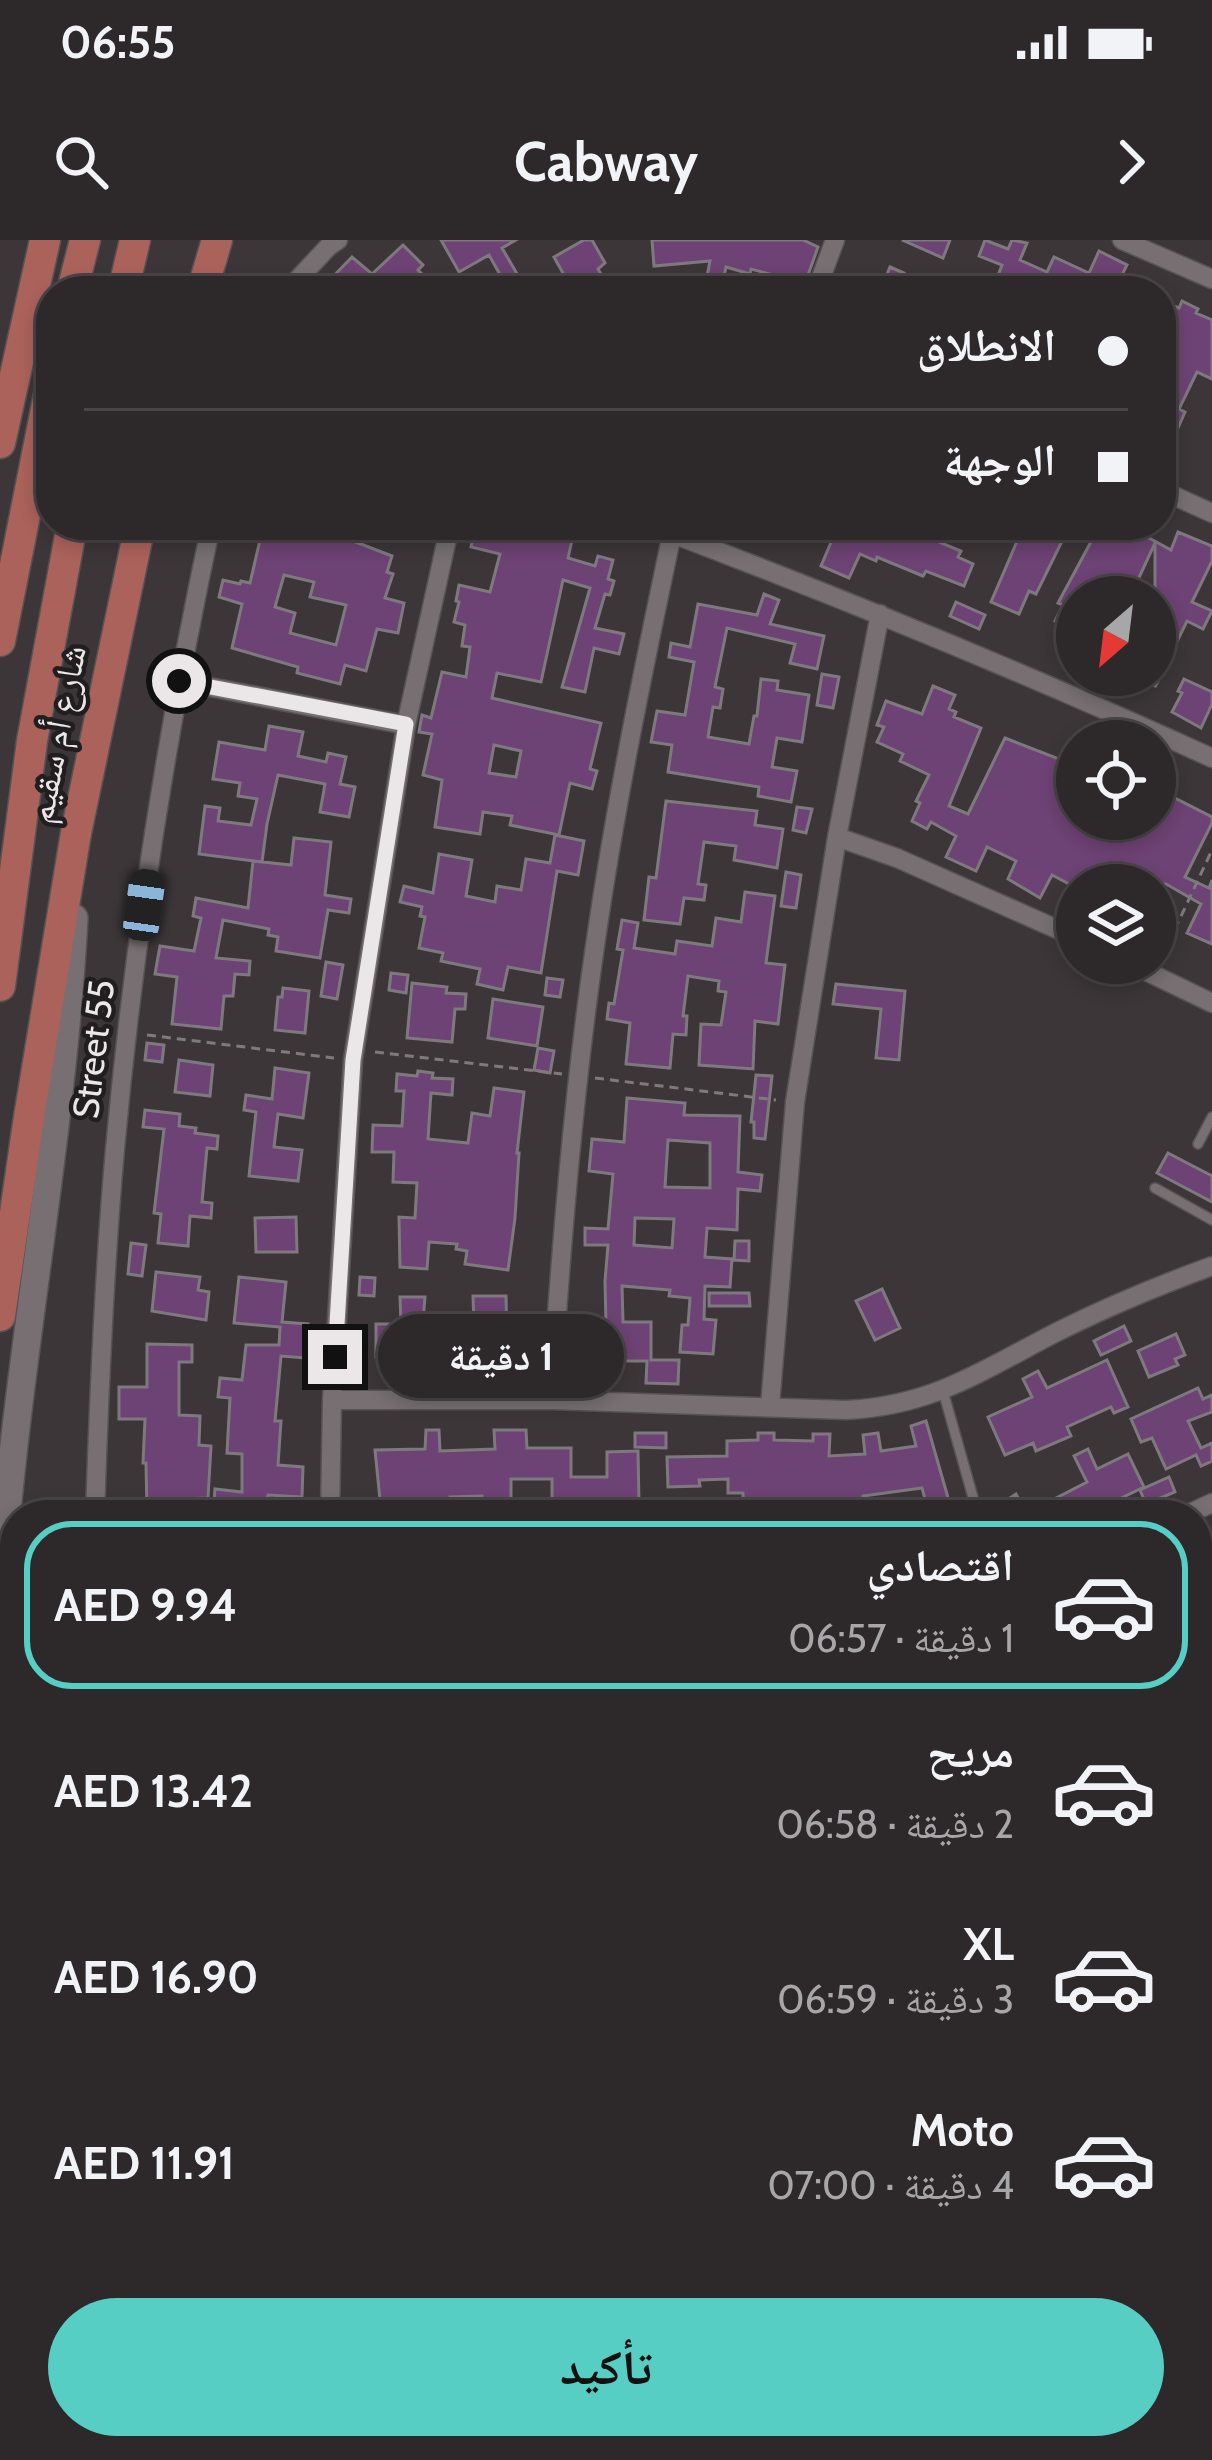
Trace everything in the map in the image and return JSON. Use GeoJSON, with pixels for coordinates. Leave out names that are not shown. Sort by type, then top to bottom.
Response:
{"type":"FeatureCollection","features":[{"type":"Feature","properties":{"kind":"main road"},"geometry":{"type":"LineString","coordinates":[[37,276],[45,240]]}},
{"type":"Feature","properties":{"kind":"main road"},"geometry":{"type":"LineString","coordinates":[[76,276],[85,240]]}},
{"type":"Feature","properties":{"kind":"main road"},"geometry":{"type":"LineString","coordinates":[[127,276],[135,240]]}},
{"type":"Feature","properties":{"kind":"main road"},"geometry":{"type":"LineString","coordinates":[[206,276],[217,240]]}},
{"type":"Feature","properties":{"kind":"main road"},"geometry":{"type":"LineString","coordinates":[[0,442],[36,280]]}},
{"type":"Feature","properties":{"kind":"main road","name":"شارع أم سقيم"},"geometry":{"type":"LineString","coordinates":[[0,641],[36,459]]}},
{"type":"Feature","properties":{"kind":"main road","name":"شارع أم سقيم"},"geometry":{"type":"LineString","coordinates":[[0,986],[32,741],[69,540]]}},
{"type":"Feature","properties":{"kind":"main road","name":"شارع أم سقيم"},"geometry":{"type":"LineString","coordinates":[[0,1316],[76,833],[137,540]]}},
{"type":"Feature","properties":{"kind":"main road"},"geometry":{"type":"LineString","coordinates":[[8,1500],[43,1240],[68,998],[76,833]]}},
{"type":"Feature","properties":{"kind":"street"},"geometry":{"type":"LineString","coordinates":[[301,276],[338,240]]}},
{"type":"Feature","properties":{"kind":"street"},"geometry":{"type":"LineString","coordinates":[[822,276],[835,240]]}},
{"type":"Feature","properties":{"kind":"street"},"geometry":{"type":"LineString","coordinates":[[1122,240],[1212,279]]}},
{"type":"Feature","properties":{"kind":"street"},"geometry":{"type":"LineString","coordinates":[[1176,497],[1212,513]]}},
{"type":"Feature","properties":{"kind":"street","name":"Street 55"},"geometry":{"type":"LineString","coordinates":[[96,1500],[106,1262],[127,1033],[179,681],[208,540]]}},
{"type":"Feature","properties":{"kind":"street"},"geometry":{"type":"LineString","coordinates":[[329,1500],[353,1060],[406,724],[447,540]]}},
{"type":"Feature","properties":{"kind":"street"},"geometry":{"type":"LineString","coordinates":[[551,1400],[561,1240],[595,948],[640,680],[670,540]]}},
{"type":"Feature","properties":{"kind":"street"},"geometry":{"type":"LineString","coordinates":[[690,540],[1044,682],[1212,758]]}},
{"type":"Feature","properties":{"kind":"street"},"geometry":{"type":"LineString","coordinates":[[770,1406],[795,1102],[837,837],[880,614]]}},
{"type":"Feature","properties":{"kind":"street"},"geometry":{"type":"LineString","coordinates":[[179,681],[406,724]]}},
{"type":"Feature","properties":{"kind":"street"},"geometry":{"type":"LineString","coordinates":[[837,837],[882,851],[1056,929]]}},
{"type":"Feature","properties":{"kind":"street"},"geometry":{"type":"LineString","coordinates":[[1172,984],[1212,1003]]}},
{"type":"Feature","properties":{"kind":"street"},"geometry":{"type":"LineString","coordinates":[[332,1400],[876,1408],[943,1391],[1079,1321],[1212,1266]]}},
{"type":"Feature","properties":{"kind":"lane"},"geometry":{"type":"LineString","coordinates":[[1198,1144],[1212,1117]]}},
{"type":"Feature","properties":{"kind":"lane"},"geometry":{"type":"LineString","coordinates":[[1155,1188],[1212,1220]]}},
{"type":"Feature","properties":{"kind":"lane"},"geometry":{"type":"LineString","coordinates":[[943,1391],[974,1500]]}},
{"type":"Feature","properties":{"kind":"path"},"geometry":{"type":"LineString","coordinates":[[1176,926],[1212,850]]}},
{"type":"Feature","properties":{"kind":"path"},"geometry":{"type":"LineString","coordinates":[[127,1033],[353,1060]]}},
{"type":"Feature","properties":{"kind":"building"},"geometry":{"type":"Polygon","coordinates":[[[441,240],[516,240],[502,248],[518,276],[501,276],[489,255],[459,272],[441,240]]]}},
{"type":"Feature","properties":{"kind":"building"},"geometry":{"type":"Polygon","coordinates":[[[592,240],[605,263],[598,269],[602,276],[565,276],[554,257],[592,240]]]}},
{"type":"Feature","properties":{"kind":"building"},"geometry":{"type":"Polygon","coordinates":[[[652,240],[803,240],[818,247],[808,276],[777,276],[751,269],[750,274],[726,267],[724,276],[707,276],[710,261],[654,266],[652,240]]]}},
{"type":"Feature","properties":{"kind":"building"},"geometry":{"type":"Polygon","coordinates":[[[902,240],[950,240],[943,258],[902,240]]]}},
{"type":"Feature","properties":{"kind":"building"},"geometry":{"type":"Polygon","coordinates":[[[985,240],[1008,249],[1012,240],[1027,243],[1020,260],[1047,272],[1054,257],[1089,273],[1099,251],[1127,265],[1122,276],[998,276],[1002,265],[979,256],[985,240]]]}},
{"type":"Feature","properties":{"kind":"building"},"geometry":{"type":"Polygon","coordinates":[[[403,245],[423,265],[418,270],[422,276],[334,276],[352,257],[372,274],[403,245]]]}},
{"type":"Feature","properties":{"kind":"building"},"geometry":{"type":"Polygon","coordinates":[[[890,267],[904,273],[903,276],[886,276],[890,267]]]}},
{"type":"Feature","properties":{"kind":"building"},"geometry":{"type":"Polygon","coordinates":[[[1182,301],[1212,320],[1212,379],[1197,372],[1179,409],[1185,412],[1176,433],[1176,307],[1182,301]]]}},
{"type":"Feature","properties":{"kind":"building"},"geometry":{"type":"Polygon","coordinates":[[[1178,532],[1212,546],[1212,561],[1192,602],[1212,611],[1203,629],[1187,621],[1176,644],[1176,576],[1155,576],[1155,543],[1140,576],[1073,576],[1092,540],[1153,540],[1171,550],[1178,532]]]}},
{"type":"Feature","properties":{"kind":"building"},"geometry":{"type":"Polygon","coordinates":[[[260,540],[350,540],[392,556],[387,572],[393,574],[385,598],[404,603],[398,633],[377,629],[366,671],[345,665],[340,684],[297,673],[298,667],[232,648],[242,604],[219,597],[223,580],[250,583],[260,540]],[[284,575],[275,607],[295,613],[290,633],[336,645],[346,605],[310,597],[314,582],[284,575]]]}},
{"type":"Feature","properties":{"kind":"building"},"geometry":{"type":"Polygon","coordinates":[[[473,540],[572,540],[568,558],[595,566],[598,556],[613,560],[608,579],[614,581],[595,628],[624,634],[619,654],[594,648],[585,692],[562,687],[590,588],[563,580],[541,682],[497,673],[492,698],[601,723],[590,769],[597,771],[592,789],[570,783],[559,835],[510,825],[512,816],[483,812],[480,834],[435,827],[442,780],[423,775],[432,734],[419,732],[422,715],[431,718],[442,672],[466,677],[470,647],[462,646],[465,625],[454,622],[459,585],[490,592],[500,554],[471,547],[473,540]],[[494,745],[489,773],[516,777],[521,751],[494,745]]]}},
{"type":"Feature","properties":{"kind":"building"},"geometry":{"type":"Polygon","coordinates":[[[832,540],[934,540],[961,551],[958,557],[973,564],[964,586],[860,554],[849,578],[821,566],[832,540]]]}},
{"type":"Feature","properties":{"kind":"building"},"geometry":{"type":"Polygon","coordinates":[[[1018,540],[1063,540],[1036,594],[1029,591],[1019,614],[991,602],[1018,540]]]}},
{"type":"Feature","properties":{"kind":"building"},"geometry":{"type":"Polygon","coordinates":[[[764,594],[779,600],[770,624],[824,636],[817,669],[790,663],[795,644],[727,628],[715,687],[723,689],[720,708],[713,707],[708,737],[749,744],[761,679],[778,681],[777,690],[809,695],[802,742],[777,738],[772,767],[797,771],[791,802],[758,796],[759,787],[668,772],[672,745],[651,742],[657,711],[685,715],[694,662],[669,657],[671,643],[690,647],[698,604],[757,615],[764,594]]]}},
{"type":"Feature","properties":{"kind":"building"},"geometry":{"type":"Polygon","coordinates":[[[956,602],[985,615],[979,629],[950,616],[956,602]]]}},
{"type":"Feature","properties":{"kind":"building"},"geometry":{"type":"Polygon","coordinates":[[[822,674],[839,677],[833,708],[817,705],[822,674]]]}},
{"type":"Feature","properties":{"kind":"building"},"geometry":{"type":"Polygon","coordinates":[[[1184,679],[1212,692],[1201,728],[1172,712],[1184,679]]]}},
{"type":"Feature","properties":{"kind":"building"},"geometry":{"type":"Polygon","coordinates":[[[933,686],[955,695],[949,709],[956,712],[954,717],[981,728],[949,806],[968,814],[1005,738],[1056,758],[1056,840],[1176,840],[1176,799],[1212,817],[1185,877],[1209,888],[1212,880],[1212,944],[1187,933],[1201,904],[1176,890],[1176,864],[1056,864],[1056,877],[1052,875],[1040,898],[1008,879],[1016,861],[987,847],[976,871],[946,857],[956,836],[931,822],[927,829],[912,821],[929,775],[900,761],[903,754],[877,742],[884,727],[877,725],[886,701],[922,714],[933,686]]]}},
{"type":"Feature","properties":{"kind":"building"},"geometry":{"type":"Polygon","coordinates":[[[269,726],[303,732],[298,756],[326,762],[328,753],[346,757],[340,784],[355,787],[349,817],[320,812],[325,784],[278,775],[262,862],[199,854],[205,806],[220,808],[218,821],[251,825],[257,799],[238,796],[240,783],[213,779],[219,742],[265,750],[269,726]]]}},
{"type":"Feature","properties":{"kind":"building"},"geometry":{"type":"Polygon","coordinates":[[[666,801],[757,811],[755,825],[783,829],[777,868],[734,860],[736,846],[704,842],[698,884],[706,885],[704,900],[684,898],[680,924],[644,920],[649,877],[656,878],[666,801]]]}},
{"type":"Feature","properties":{"kind":"building"},"geometry":{"type":"Polygon","coordinates":[[[797,807],[812,809],[806,833],[793,830],[797,807]]]}},
{"type":"Feature","properties":{"kind":"building"},"geometry":{"type":"Polygon","coordinates":[[[555,835],[584,841],[578,875],[557,871],[541,973],[508,967],[503,990],[477,984],[480,969],[441,961],[443,953],[419,948],[425,917],[420,916],[422,907],[400,902],[404,886],[433,893],[439,854],[472,860],[466,896],[495,902],[497,886],[521,890],[526,859],[550,863],[555,835]]]}},
{"type":"Feature","properties":{"kind":"building"},"geometry":{"type":"Polygon","coordinates":[[[294,838],[331,842],[325,895],[351,899],[349,913],[328,910],[320,958],[276,951],[278,937],[268,935],[269,929],[223,920],[216,958],[250,961],[249,975],[235,974],[233,996],[224,996],[221,1029],[172,1024],[177,977],[155,974],[160,946],[194,951],[201,918],[193,916],[196,898],[248,908],[253,861],[291,865],[294,838]]]}},
{"type":"Feature","properties":{"kind":"building"},"geometry":{"type":"Polygon","coordinates":[[[786,872],[801,875],[796,908],[781,906],[786,872]]]}},
{"type":"Feature","properties":{"kind":"building"},"geometry":{"type":"Polygon","coordinates":[[[745,892],[775,896],[766,963],[785,965],[778,1024],[755,1021],[753,1069],[699,1065],[701,1024],[721,1025],[726,992],[718,991],[719,981],[688,976],[683,1016],[687,1016],[686,1035],[673,1034],[670,1068],[626,1064],[630,1023],[607,1019],[623,950],[617,949],[622,920],[638,923],[634,948],[675,954],[677,941],[712,946],[716,918],[741,922],[745,892]]]}},
{"type":"Feature","properties":{"kind":"building"},"geometry":{"type":"Polygon","coordinates":[[[326,962],[343,965],[337,999],[321,996],[326,962]]]}},
{"type":"Feature","properties":{"kind":"building"},"geometry":{"type":"Polygon","coordinates":[[[391,973],[408,975],[406,993],[389,990],[391,973]]]}},
{"type":"Feature","properties":{"kind":"building"},"geometry":{"type":"Polygon","coordinates":[[[547,978],[563,980],[560,997],[545,995],[547,978]]]}},
{"type":"Feature","properties":{"kind":"building"},"geometry":{"type":"Polygon","coordinates":[[[412,983],[466,994],[465,1009],[455,1009],[452,1042],[407,1038],[412,983]]]}},
{"type":"Feature","properties":{"kind":"building"},"geometry":{"type":"Polygon","coordinates":[[[836,984],[905,991],[899,1060],[876,1058],[881,1009],[833,1004],[836,984]]]}},
{"type":"Feature","properties":{"kind":"building"},"geometry":{"type":"Polygon","coordinates":[[[283,988],[309,991],[305,1033],[275,1030],[283,988]]]}},
{"type":"Feature","properties":{"kind":"building"},"geometry":{"type":"Polygon","coordinates":[[[493,999],[543,1007],[537,1046],[488,1038],[493,999]]]}},
{"type":"Feature","properties":{"kind":"building"},"geometry":{"type":"Polygon","coordinates":[[[147,1043],[164,1045],[162,1062],[145,1060],[147,1043]]]}},
{"type":"Feature","properties":{"kind":"building"},"geometry":{"type":"Polygon","coordinates":[[[538,1048],[554,1051],[550,1073],[534,1070],[538,1048]]]}},
{"type":"Feature","properties":{"kind":"building"},"geometry":{"type":"Polygon","coordinates":[[[179,1060],[213,1065],[210,1096],[175,1092],[179,1060]]]}},
{"type":"Feature","properties":{"kind":"building"},"geometry":{"type":"Polygon","coordinates":[[[275,1068],[309,1073],[303,1118],[278,1114],[274,1147],[302,1150],[298,1181],[249,1176],[256,1112],[244,1110],[246,1095],[272,1099],[275,1068]]]}},
{"type":"Feature","properties":{"kind":"building"},"geometry":{"type":"Polygon","coordinates":[[[418,1071],[433,1073],[432,1078],[453,1079],[452,1095],[431,1093],[428,1139],[468,1143],[472,1113],[490,1116],[494,1088],[524,1092],[508,1270],[465,1264],[467,1251],[456,1249],[457,1244],[429,1242],[427,1269],[400,1267],[399,1217],[415,1218],[417,1183],[393,1182],[394,1152],[372,1152],[373,1125],[402,1126],[404,1091],[396,1091],[397,1074],[417,1076],[418,1071]]]}},
{"type":"Feature","properties":{"kind":"building"},"geometry":{"type":"Polygon","coordinates":[[[756,1075],[772,1076],[765,1139],[754,1138],[751,1122],[756,1075]]]}},
{"type":"Feature","properties":{"kind":"building"},"geometry":{"type":"Polygon","coordinates":[[[627,1098],[685,1103],[684,1115],[740,1116],[738,1172],[762,1175],[760,1191],[738,1189],[737,1230],[707,1228],[705,1257],[732,1259],[730,1287],[705,1286],[704,1319],[716,1320],[713,1354],[680,1352],[690,1298],[669,1296],[670,1290],[622,1286],[623,1322],[651,1322],[651,1360],[679,1360],[678,1384],[646,1383],[647,1361],[603,1361],[599,1325],[606,1325],[608,1245],[585,1245],[585,1228],[608,1229],[613,1174],[589,1171],[592,1139],[624,1142],[627,1098]],[[668,1140],[665,1187],[710,1188],[710,1143],[668,1140]],[[635,1218],[634,1245],[672,1248],[674,1219],[635,1218]]]}},
{"type":"Feature","properties":{"kind":"building"},"geometry":{"type":"Polygon","coordinates":[[[145,1110],[180,1114],[179,1126],[218,1136],[217,1149],[207,1148],[202,1202],[212,1203],[211,1218],[190,1216],[188,1246],[158,1243],[161,1214],[154,1213],[164,1129],[143,1127],[145,1110]]]}},
{"type":"Feature","properties":{"kind":"building"},"geometry":{"type":"Polygon","coordinates":[[[1168,1153],[1212,1176],[1212,1202],[1157,1173],[1168,1153]]]}},
{"type":"Feature","properties":{"kind":"building"},"geometry":{"type":"Polygon","coordinates":[[[296,1217],[297,1252],[256,1252],[255,1218],[296,1217]]]}},
{"type":"Feature","properties":{"kind":"building"},"geometry":{"type":"Polygon","coordinates":[[[735,1241],[749,1241],[749,1261],[734,1260],[735,1241]]]}},
{"type":"Feature","properties":{"kind":"building"},"geometry":{"type":"Polygon","coordinates":[[[131,1243],[146,1245],[142,1276],[128,1274],[131,1243]]]}},
{"type":"Feature","properties":{"kind":"building"},"geometry":{"type":"Polygon","coordinates":[[[156,1272],[200,1277],[198,1290],[209,1292],[206,1320],[152,1311],[156,1272]]]}},
{"type":"Feature","properties":{"kind":"building"},"geometry":{"type":"Polygon","coordinates":[[[239,1277],[286,1282],[282,1322],[308,1324],[305,1358],[281,1356],[275,1421],[281,1421],[278,1465],[303,1467],[302,1497],[214,1500],[215,1489],[242,1492],[242,1454],[227,1453],[230,1398],[218,1397],[220,1378],[242,1380],[246,1345],[279,1345],[280,1327],[234,1323],[239,1277]]]}},
{"type":"Feature","properties":{"kind":"building"},"geometry":{"type":"Polygon","coordinates":[[[360,1277],[375,1278],[374,1296],[359,1295],[360,1277]]]}},
{"type":"Feature","properties":{"kind":"building"},"geometry":{"type":"Polygon","coordinates":[[[882,1289],[900,1328],[875,1340],[856,1301],[882,1289]]]}},
{"type":"Feature","properties":{"kind":"building"},"geometry":{"type":"Polygon","coordinates":[[[709,1293],[749,1293],[750,1306],[709,1306],[709,1293]]]}},
{"type":"Feature","properties":{"kind":"building"},"geometry":{"type":"Polygon","coordinates":[[[473,1296],[506,1296],[507,1344],[483,1345],[483,1349],[473,1349],[474,1363],[456,1363],[456,1353],[444,1347],[446,1327],[474,1327],[473,1296]]]}},
{"type":"Feature","properties":{"kind":"building"},"geometry":{"type":"Polygon","coordinates":[[[400,1297],[425,1297],[421,1346],[413,1345],[413,1356],[376,1357],[376,1324],[401,1324],[400,1297]]]}},
{"type":"Feature","properties":{"kind":"building"},"geometry":{"type":"Polygon","coordinates":[[[1124,1326],[1131,1341],[1101,1355],[1094,1341],[1124,1326]]]}},
{"type":"Feature","properties":{"kind":"building"},"geometry":{"type":"Polygon","coordinates":[[[1176,1334],[1185,1355],[1175,1359],[1178,1365],[1149,1377],[1138,1351],[1176,1334]]]}},
{"type":"Feature","properties":{"kind":"building"},"geometry":{"type":"Polygon","coordinates":[[[147,1344],[192,1345],[192,1362],[179,1362],[179,1415],[200,1416],[199,1445],[211,1446],[208,1498],[147,1500],[145,1419],[119,1419],[119,1387],[147,1387],[147,1344]]]}},
{"type":"Feature","properties":{"kind":"building"},"geometry":{"type":"Polygon","coordinates":[[[1107,1360],[1128,1407],[1114,1413],[1111,1407],[1067,1427],[1071,1436],[1036,1451],[1033,1443],[1005,1455],[988,1417],[1032,1397],[1023,1379],[1038,1371],[1047,1388],[1107,1360]]]}},
{"type":"Feature","properties":{"kind":"building"},"geometry":{"type":"Polygon","coordinates":[[[1198,1388],[1203,1399],[1212,1395],[1212,1412],[1188,1421],[1201,1448],[1212,1443],[1212,1461],[1201,1466],[1196,1455],[1166,1469],[1152,1438],[1141,1442],[1131,1419],[1198,1388]]]}},
{"type":"Feature","properties":{"kind":"building"},"geometry":{"type":"Polygon","coordinates":[[[926,1421],[949,1500],[925,1500],[922,1488],[863,1496],[863,1500],[743,1500],[743,1493],[728,1493],[728,1479],[668,1487],[667,1457],[727,1456],[727,1441],[758,1440],[758,1433],[774,1433],[774,1440],[813,1441],[813,1434],[830,1434],[829,1456],[865,1454],[863,1435],[878,1433],[881,1451],[916,1446],[911,1426],[926,1421]]]}},
{"type":"Feature","properties":{"kind":"building"},"geometry":{"type":"Polygon","coordinates":[[[426,1430],[439,1430],[440,1451],[495,1449],[494,1430],[526,1430],[527,1448],[571,1448],[571,1477],[607,1477],[607,1452],[638,1451],[639,1500],[552,1500],[552,1479],[511,1479],[511,1500],[482,1500],[482,1496],[380,1500],[375,1450],[425,1449],[426,1430]]]}},
{"type":"Feature","properties":{"kind":"building"},"geometry":{"type":"Polygon","coordinates":[[[635,1433],[666,1433],[666,1448],[635,1447],[635,1433]]]}},
{"type":"Feature","properties":{"kind":"building"},"geometry":{"type":"Polygon","coordinates":[[[1088,1449],[1097,1469],[1128,1454],[1144,1487],[1117,1500],[1052,1500],[1087,1482],[1074,1456],[1088,1449]]]}},
{"type":"Feature","properties":{"kind":"building"},"geometry":{"type":"Polygon","coordinates":[[[1169,1477],[1175,1492],[1144,1500],[1140,1490],[1169,1477]]]}},
{"type":"Feature","properties":{"kind":"route"},"geometry":{"type":"LineString","coordinates":[[179,681],[406,724],[353,1060],[335,1357]]}}]}
